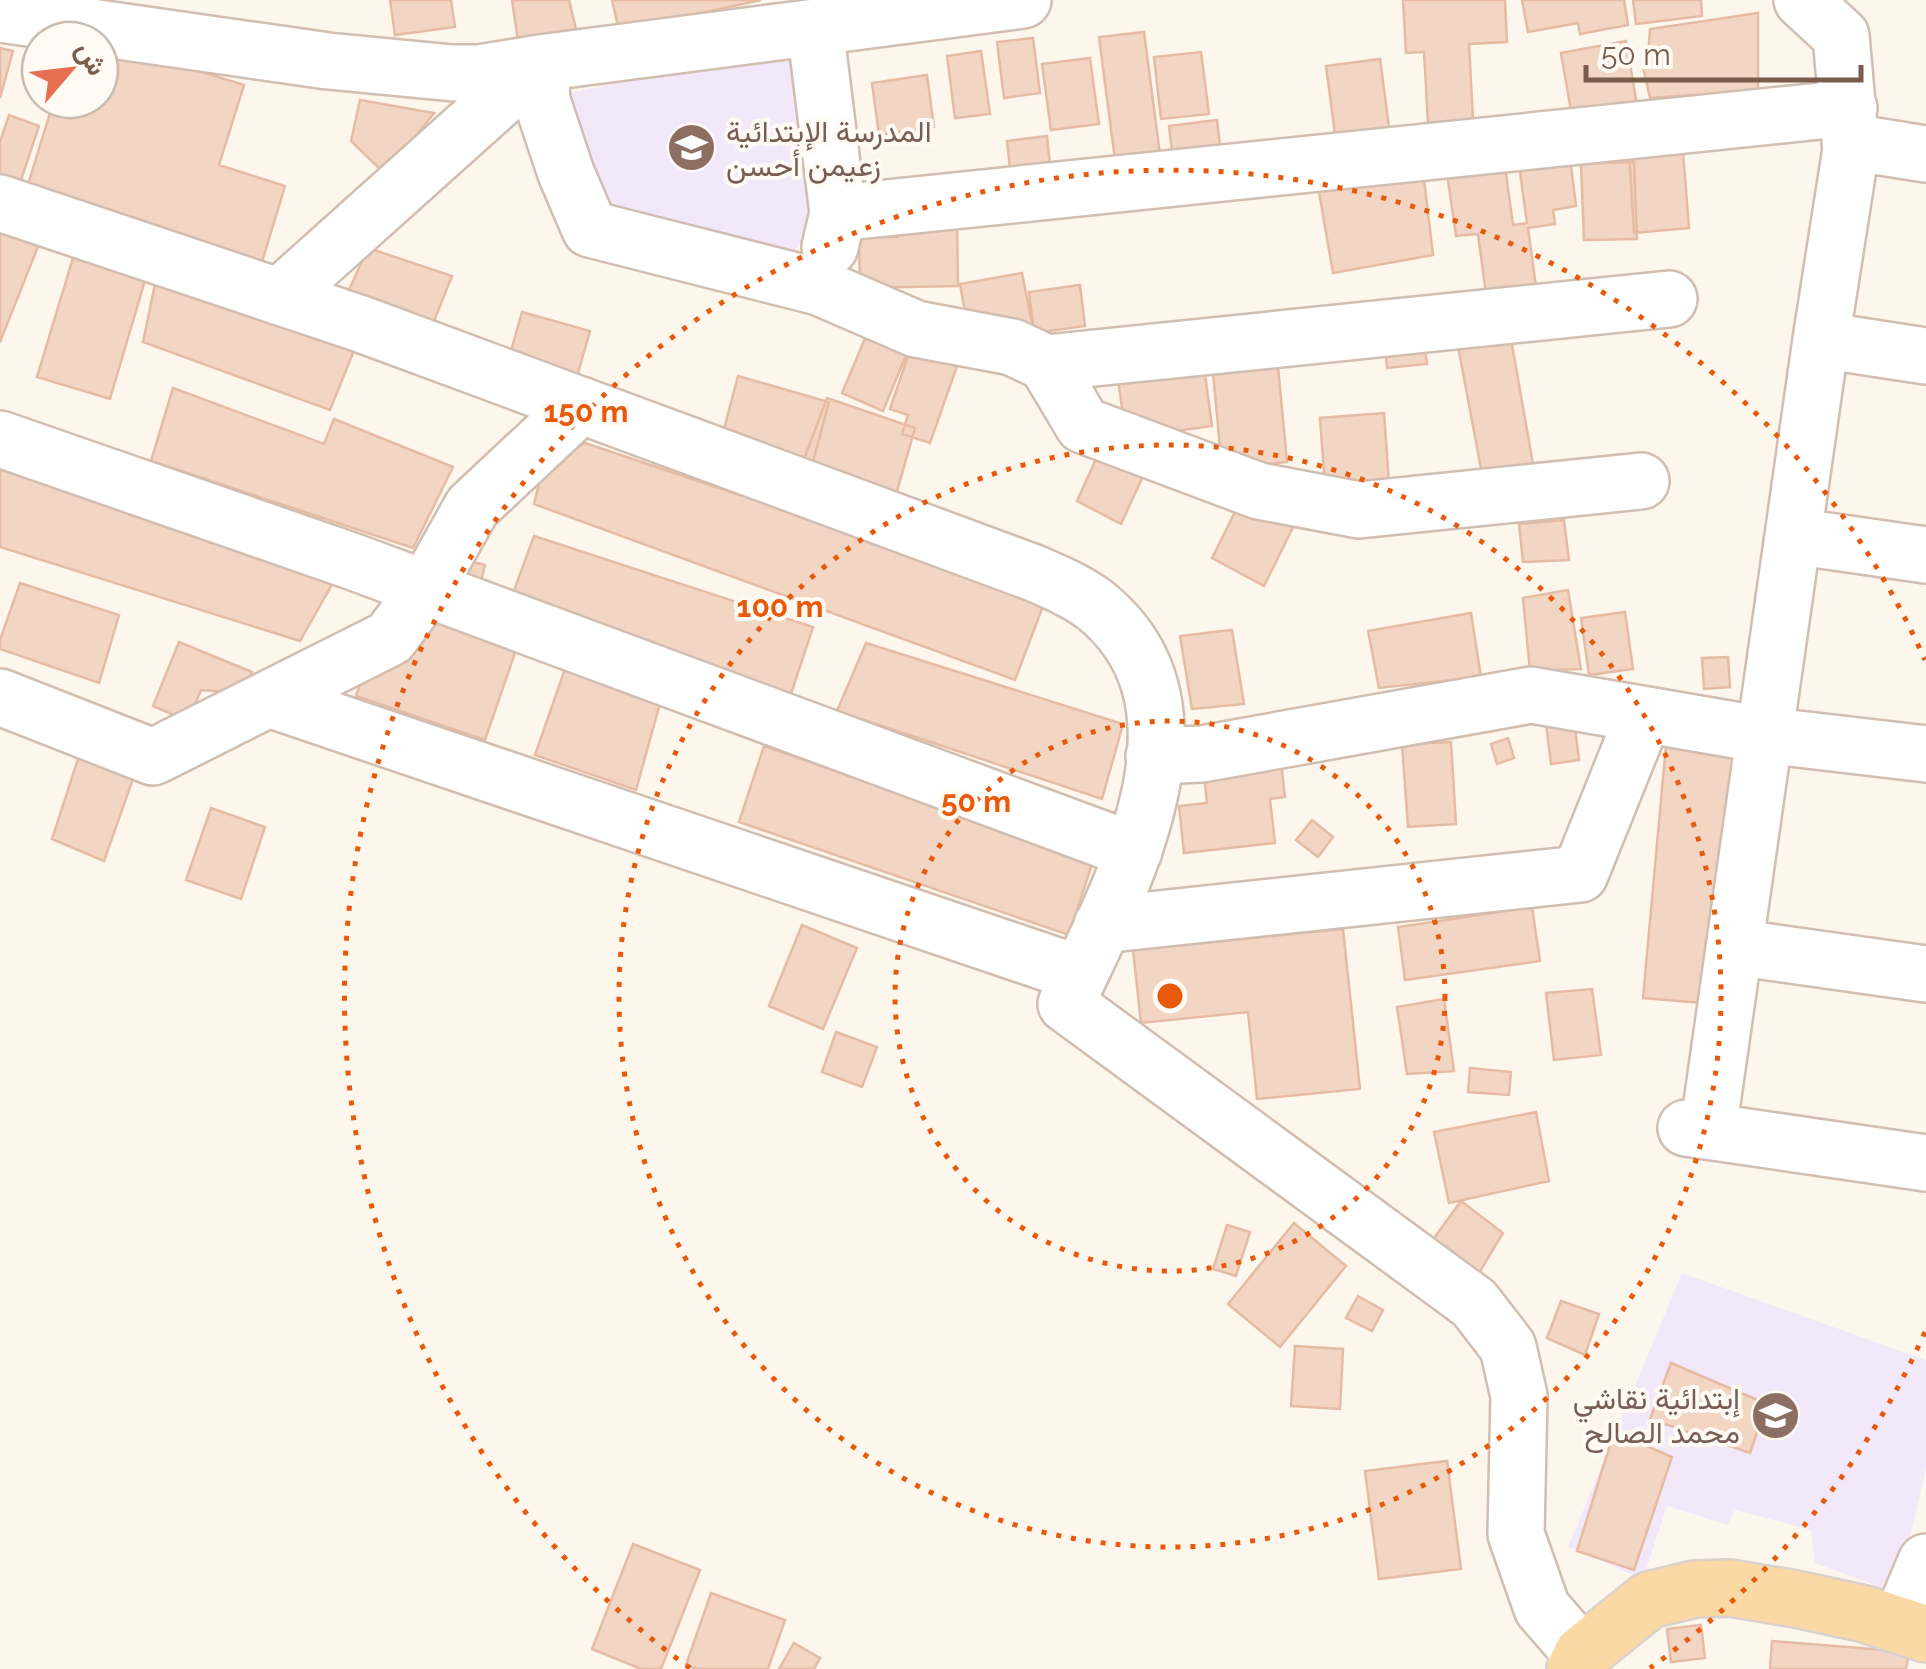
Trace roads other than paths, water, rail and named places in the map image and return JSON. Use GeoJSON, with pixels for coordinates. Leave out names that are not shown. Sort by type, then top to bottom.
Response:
{"type":"FeatureCollection","features":[{"type":"Feature","properties":{"kind":"main road"},"geometry":{"type":"LineString","coordinates":[[1578,1662],[1648,1600],[1694,1589],[1730,1588],[1796,1598],[1913,1629]]}},
{"type":"Feature","properties":{"kind":"street"},"geometry":{"type":"LineString","coordinates":[[0,14],[328,61],[480,73],[1023,0]]}},
{"type":"Feature","properties":{"kind":"street"},"geometry":{"type":"LineString","coordinates":[[1802,0],[1841,36],[1849,125],[1734,947],[1697,1129],[1926,1163]]}},
{"type":"Feature","properties":{"kind":"street"},"geometry":{"type":"LineString","coordinates":[[815,27],[838,213],[819,287]]}},
{"type":"Feature","properties":{"kind":"street"},"geometry":{"type":"LineString","coordinates":[[540,63],[542,100],[590,229],[819,287],[916,329],[1012,347],[1046,362],[1670,300]]}},
{"type":"Feature","properties":{"kind":"street"},"geometry":{"type":"LineString","coordinates":[[279,296],[540,63]]}},
{"type":"Feature","properties":{"kind":"street"},"geometry":{"type":"LineString","coordinates":[[838,213],[1849,125],[1926,154]]}},
{"type":"Feature","properties":{"kind":"street"},"geometry":{"type":"LineString","coordinates":[[0,202],[279,296],[1034,572],[1071,589],[1115,624],[1147,675],[1154,698],[1154,756],[1144,820],[1134,851],[1066,1004],[1474,1303],[1508,1347],[1519,1396],[1516,1534],[1542,1608],[1578,1662]]}},
{"type":"Feature","properties":{"kind":"street"},"geometry":{"type":"LineString","coordinates":[[1821,340],[1926,356]]}},
{"type":"Feature","properties":{"kind":"street"},"geometry":{"type":"LineString","coordinates":[[1046,362],[1083,425],[1259,490],[1359,510],[1641,481]]}},
{"type":"Feature","properties":{"kind":"street"},"geometry":{"type":"LineString","coordinates":[[0,697],[154,757],[390,638],[426,589],[472,507],[581,405]]}},
{"type":"Feature","properties":{"kind":"street"},"geometry":{"type":"LineString","coordinates":[[0,439],[426,589],[1134,851]]}},
{"type":"Feature","properties":{"kind":"street"},"geometry":{"type":"LineString","coordinates":[[1792,536],[1926,555]]}},
{"type":"Feature","properties":{"kind":"street"},"geometry":{"type":"LineString","coordinates":[[1154,756],[1202,754],[1531,695],[1764,735],[1926,754]]}},
{"type":"Feature","properties":{"kind":"street"},"geometry":{"type":"LineString","coordinates":[[269,699],[1080,974]]}},
{"type":"Feature","properties":{"kind":"street"},"geometry":{"type":"LineString","coordinates":[[1102,926],[1580,874],[1644,715]]}},
{"type":"Feature","properties":{"kind":"street"},"geometry":{"type":"LineString","coordinates":[[1734,947],[1926,974]]}},
{"type":"Feature","properties":{"kind":"street"},"geometry":{"type":"LineString","coordinates":[[1913,1629],[1926,1562]]}},
{"type":"Feature","properties":{"kind":"place","name":"المدرسة الإبتدائية زعيمن أحسن"},"geometry":{"type":"Point","coordinates":[691,148]}},
{"type":"Feature","properties":{"kind":"place","name":"إبتدائية نقاشي محمد الصالح"},"geometry":{"type":"Point","coordinates":[1775,1415]}}]}
